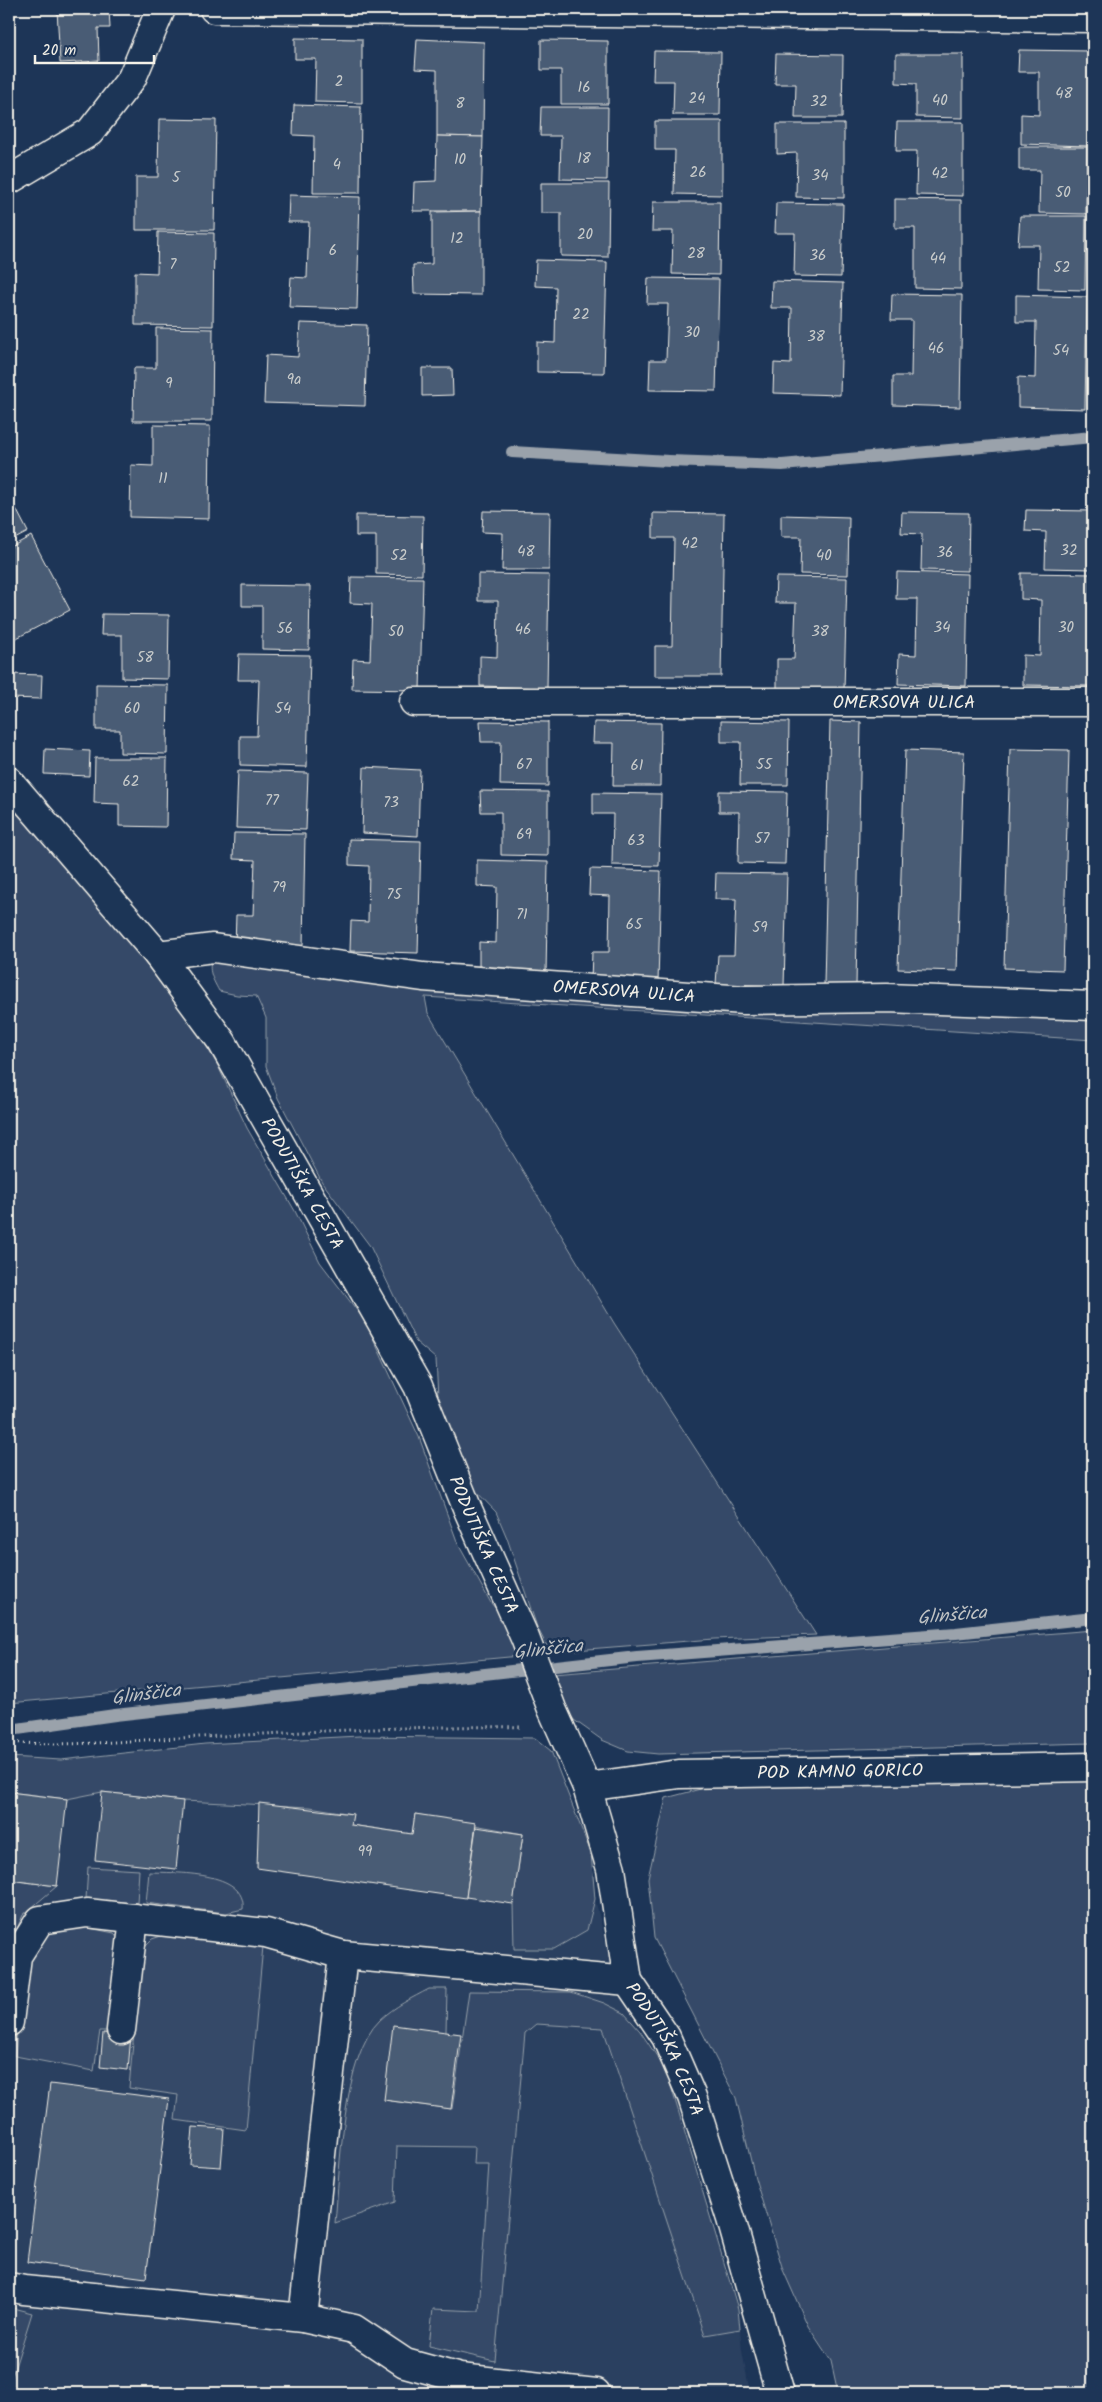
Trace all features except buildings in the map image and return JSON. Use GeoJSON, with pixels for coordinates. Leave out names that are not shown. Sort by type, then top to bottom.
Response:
{"type":"FeatureCollection","features":[{"type":"Feature","properties":{"kind":"street"},"geometry":{"type":"LineString","coordinates":[[9,180],[90,132],[132,78],[161,9]]}},
{"type":"Feature","properties":{"kind":"street"},"geometry":{"type":"LineString","coordinates":[[214,9],[1093,18]]}},
{"type":"Feature","properties":{"kind":"street","name":"OMERSOVA ULICA"},"geometry":{"type":"LineString","coordinates":[[414,702],[1093,702]]}},
{"type":"Feature","properties":{"kind":"street","name":"PODUTIŠKA CESTA"},"geometry":{"type":"LineString","coordinates":[[9,781],[158,955],[222,1042],[418,1386],[468,1510],[525,1638],[557,1720],[587,1787],[611,1868],[628,1981],[666,2037],[692,2097],[731,2218],[780,2393]]}},
{"type":"Feature","properties":{"kind":"street","name":"OMERSOVA ULICA"},"geometry":{"type":"LineString","coordinates":[[158,955],[213,948],[423,976],[744,1000],[896,999],[1093,1006]]}},
{"type":"Feature","properties":{"kind":"street","name":"POD KAMNO GORICO"},"geometry":{"type":"LineString","coordinates":[[587,1787],[679,1774],[1093,1767]]}},
{"type":"Feature","properties":{"kind":"street"},"geometry":{"type":"LineString","coordinates":[[9,2022],[17,1956],[40,1920],[87,1913],[266,1933],[344,1955],[628,1981]]}},
{"type":"Feature","properties":{"kind":"street"},"geometry":{"type":"LineString","coordinates":[[121,2030],[134,1918]]}},
{"type":"Feature","properties":{"kind":"street"},"geometry":{"type":"LineString","coordinates":[[303,2318],[344,1955]]}},
{"type":"Feature","properties":{"kind":"street"},"geometry":{"type":"LineString","coordinates":[[9,2287],[303,2318],[354,2329],[405,2363],[460,2378],[596,2393]]}},
{"type":"Feature","properties":{"kind":"path"},"geometry":{"type":"LineString","coordinates":[[9,1742],[34,1744],[91,1742],[557,1720]]}},
{"type":"Feature","properties":{"kind":"shaded area"},"geometry":{"type":"Polygon","coordinates":[[[9,804],[138,954],[197,1030],[218,1066],[247,1128],[295,1211],[320,1262],[365,1321],[419,1437],[458,1544],[491,1603],[515,1632],[520,1656],[9,1703],[9,804]]]}},
{"type":"Feature","properties":{"kind":"shaded area"},"geometry":{"type":"Polygon","coordinates":[[[214,954],[1093,1018],[1093,1040],[425,997],[428,1013],[614,1323],[816,1635],[714,1639],[550,1652],[537,1627],[507,1538],[496,1512],[472,1487],[438,1398],[436,1359],[416,1342],[370,1246],[322,1182],[278,1098],[266,1066],[266,1018],[256,996],[237,995],[219,991],[210,968],[214,954]]]}},
{"type":"Feature","properties":{"kind":"shaded area"},"geometry":{"type":"Polygon","coordinates":[[[1093,1630],[1093,1743],[658,1754],[628,1751],[602,1740],[574,1720],[559,1699],[553,1674],[1093,1630]]]}},
{"type":"Feature","properties":{"kind":"shaded area"},"geometry":{"type":"Polygon","coordinates":[[[359,1736],[535,1738],[551,1751],[591,1853],[595,1899],[617,1988],[640,2031],[666,2070],[738,2309],[742,2351],[750,2393],[9,2393],[9,1757],[61,1760],[205,1744],[359,1736]]]}},
{"type":"Feature","properties":{"kind":"shaded area"},"geometry":{"type":"Polygon","coordinates":[[[359,1736],[535,1738],[551,1751],[591,1853],[595,1899],[587,1930],[554,1949],[514,1949],[513,1904],[523,1834],[415,1814],[412,1834],[351,1825],[352,1814],[310,1807],[183,1801],[102,1792],[67,1799],[9,1792],[9,1757],[61,1760],[205,1744],[359,1736]]]}},
{"type":"Feature","properties":{"kind":"shaded area"},"geometry":{"type":"Polygon","coordinates":[[[1093,1780],[1093,2393],[838,2393],[831,2361],[808,2326],[783,2270],[755,2178],[736,2098],[654,1938],[648,1878],[666,1798],[708,1787],[1093,1780]]]}},
{"type":"Feature","properties":{"kind":"shaded area"},"geometry":{"type":"Polygon","coordinates":[[[88,1867],[139,1870],[137,1903],[86,1899],[88,1867]]]}},
{"type":"Feature","properties":{"kind":"shaded area"},"geometry":{"type":"Polygon","coordinates":[[[149,1872],[191,1874],[222,1880],[234,1887],[241,1896],[243,1909],[226,1913],[146,1903],[149,1872]]]}},
{"type":"Feature","properties":{"kind":"shaded area"},"geometry":{"type":"Polygon","coordinates":[[[9,1880],[57,1886],[23,1915],[9,1947],[9,1880]]]}},
{"type":"Feature","properties":{"kind":"shaded area"},"geometry":{"type":"Polygon","coordinates":[[[84,1927],[114,1933],[124,1944],[113,2031],[100,2031],[94,2071],[15,2056],[22,1985],[34,1951],[44,1938],[57,1929],[84,1927]]]}},
{"type":"Feature","properties":{"kind":"shaded area"},"geometry":{"type":"Polygon","coordinates":[[[161,1936],[263,1946],[246,2130],[175,2120],[178,2095],[129,2088],[141,1950],[152,1939],[161,1936]]]}},
{"type":"Feature","properties":{"kind":"shaded area"},"geometry":{"type":"Polygon","coordinates":[[[429,1989],[447,1989],[446,2032],[384,2100],[452,2109],[469,1991],[571,1992],[604,2003],[624,2013],[640,2031],[666,2070],[738,2309],[740,2329],[705,2335],[603,2028],[536,2024],[525,2033],[495,2361],[429,2346],[433,2309],[479,2311],[489,2164],[474,2164],[475,2147],[397,2146],[395,2202],[335,2223],[345,2116],[350,2087],[367,2037],[386,2015],[429,1989]]]}},
{"type":"Feature","properties":{"kind":"shaded area"},"geometry":{"type":"Polygon","coordinates":[[[9,2307],[32,2313],[9,2386],[9,2307]]]}},
{"type":"Feature","properties":{"kind":"waterway"},"geometry":{"type":"LineString","coordinates":[[512,452],[782,465],[1093,437]]}},
{"type":"Feature","properties":{"kind":"waterway","name":"Glinščica"},"geometry":{"type":"LineString","coordinates":[[9,1727],[17,1729],[115,1715],[637,1657],[956,1633],[1093,1618]]}}]}
